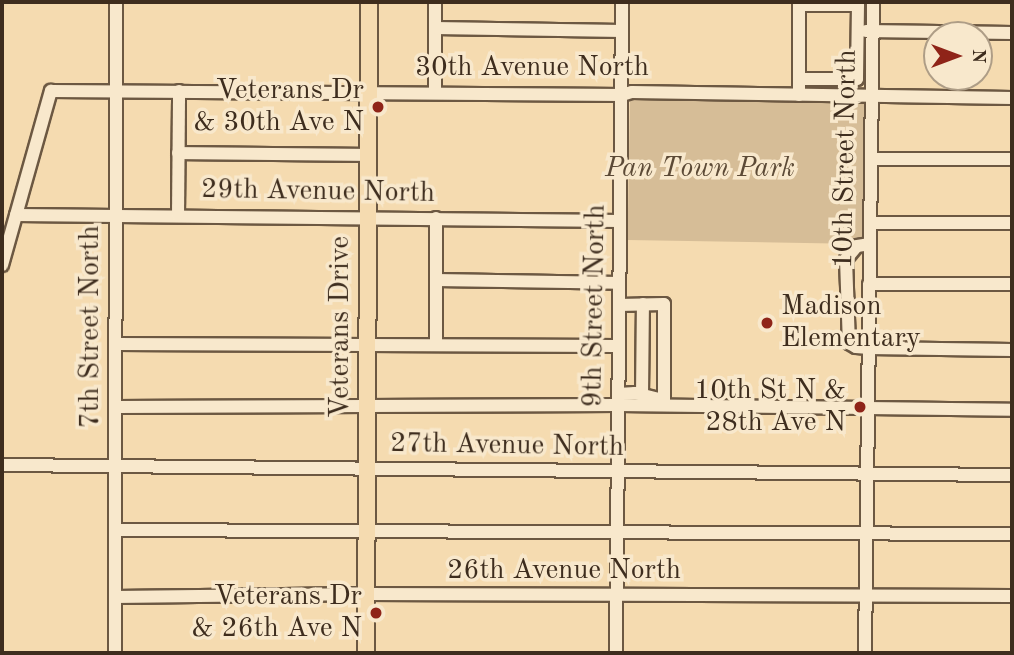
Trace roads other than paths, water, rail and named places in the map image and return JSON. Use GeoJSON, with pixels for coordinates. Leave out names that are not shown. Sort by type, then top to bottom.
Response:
{"type":"FeatureCollection","features":[{"type":"Feature","properties":{"kind":"main road","name":"Veterans Drive"},"geometry":{"type":"LineString","coordinates":[[366,653],[369,2]]}},
{"type":"Feature","properties":{"kind":"street","name":"7th Street North"},"geometry":{"type":"LineString","coordinates":[[115,653],[116,2]]}},
{"type":"Feature","properties":{"kind":"street"},"geometry":{"type":"LineString","coordinates":[[435,2],[435,93]]}},
{"type":"Feature","properties":{"kind":"street","name":"9th Street North"},"geometry":{"type":"LineString","coordinates":[[616,653],[622,2]]}},
{"type":"Feature","properties":{"kind":"street","name":"10th Street North"},"geometry":{"type":"LineString","coordinates":[[866,653],[873,2]]}},
{"type":"Feature","properties":{"kind":"street"},"geometry":{"type":"LineString","coordinates":[[799,79],[858,79],[858,5],[799,4],[799,79],[799,95]]}},
{"type":"Feature","properties":{"kind":"street"},"geometry":{"type":"LineString","coordinates":[[435,28],[622,31]]}},
{"type":"Feature","properties":{"kind":"street"},"geometry":{"type":"LineString","coordinates":[[858,31],[1012,33]]}},
{"type":"Feature","properties":{"kind":"street","name":"30th Avenue North"},"geometry":{"type":"LineString","coordinates":[[16,215],[51,91],[621,95],[632,92],[1012,98]]}},
{"type":"Feature","properties":{"kind":"street"},"geometry":{"type":"LineString","coordinates":[[178,215],[179,91]]}},
{"type":"Feature","properties":{"kind":"street"},"geometry":{"type":"LineString","coordinates":[[178,153],[368,155]]}},
{"type":"Feature","properties":{"kind":"street"},"geometry":{"type":"LineString","coordinates":[[871,159],[1012,159]]}},
{"type":"Feature","properties":{"kind":"street"},"geometry":{"type":"LineString","coordinates":[[2,265],[16,215]]}},
{"type":"Feature","properties":{"kind":"street","name":"29th Avenue North"},"geometry":{"type":"LineString","coordinates":[[16,215],[620,221]]}},
{"type":"Feature","properties":{"kind":"street"},"geometry":{"type":"LineString","coordinates":[[436,218],[436,344]]}},
{"type":"Feature","properties":{"kind":"street"},"geometry":{"type":"LineString","coordinates":[[870,223],[1012,223]]}},
{"type":"Feature","properties":{"kind":"street"},"geometry":{"type":"LineString","coordinates":[[870,244],[857,246],[846,258],[849,343],[856,347],[869,348],[1012,350]]}},
{"type":"Feature","properties":{"kind":"street"},"geometry":{"type":"LineString","coordinates":[[436,279],[620,283]]}},
{"type":"Feature","properties":{"kind":"street"},"geometry":{"type":"LineString","coordinates":[[869,284],[1012,284]]}},
{"type":"Feature","properties":{"kind":"street"},"geometry":{"type":"LineString","coordinates":[[642,395],[643,304]]}},
{"type":"Feature","properties":{"kind":"street"},"geometry":{"type":"LineString","coordinates":[[618,399],[642,395],[654,400],[664,400],[664,304],[619,305]]}},
{"type":"Feature","properties":{"kind":"street"},"geometry":{"type":"LineString","coordinates":[[116,344],[618,346]]}},
{"type":"Feature","properties":{"kind":"street"},"geometry":{"type":"LineString","coordinates":[[116,407],[367,407],[618,399],[1012,410]]}},
{"type":"Feature","properties":{"kind":"street","name":"27th Avenue North"},"geometry":{"type":"LineString","coordinates":[[2,465],[1012,475]]}},
{"type":"Feature","properties":{"kind":"street"},"geometry":{"type":"LineString","coordinates":[[116,530],[1012,534]]}},
{"type":"Feature","properties":{"kind":"street","name":"26th Avenue North"},"geometry":{"type":"LineString","coordinates":[[115,597],[366,594],[617,597],[1012,596]]}},
{"type":"Feature","properties":{"kind":"place","name":"Veterans Dr & 30th Ave N"},"geometry":{"type":"Point","coordinates":[378,107]}},
{"type":"Feature","properties":{"kind":"place","name":"Madison Elementary"},"geometry":{"type":"Point","coordinates":[767,323]}},
{"type":"Feature","properties":{"kind":"place","name":"10th St N & 28th Ave N"},"geometry":{"type":"Point","coordinates":[860,407]}},
{"type":"Feature","properties":{"kind":"place","name":"Veterans Dr & 26th Ave N"},"geometry":{"type":"Point","coordinates":[376,613]}},
{"type":"Feature","properties":{"kind":"park label","name":"Pan Town Park"},"geometry":{"type":"Point","coordinates":[700,169]}}]}
